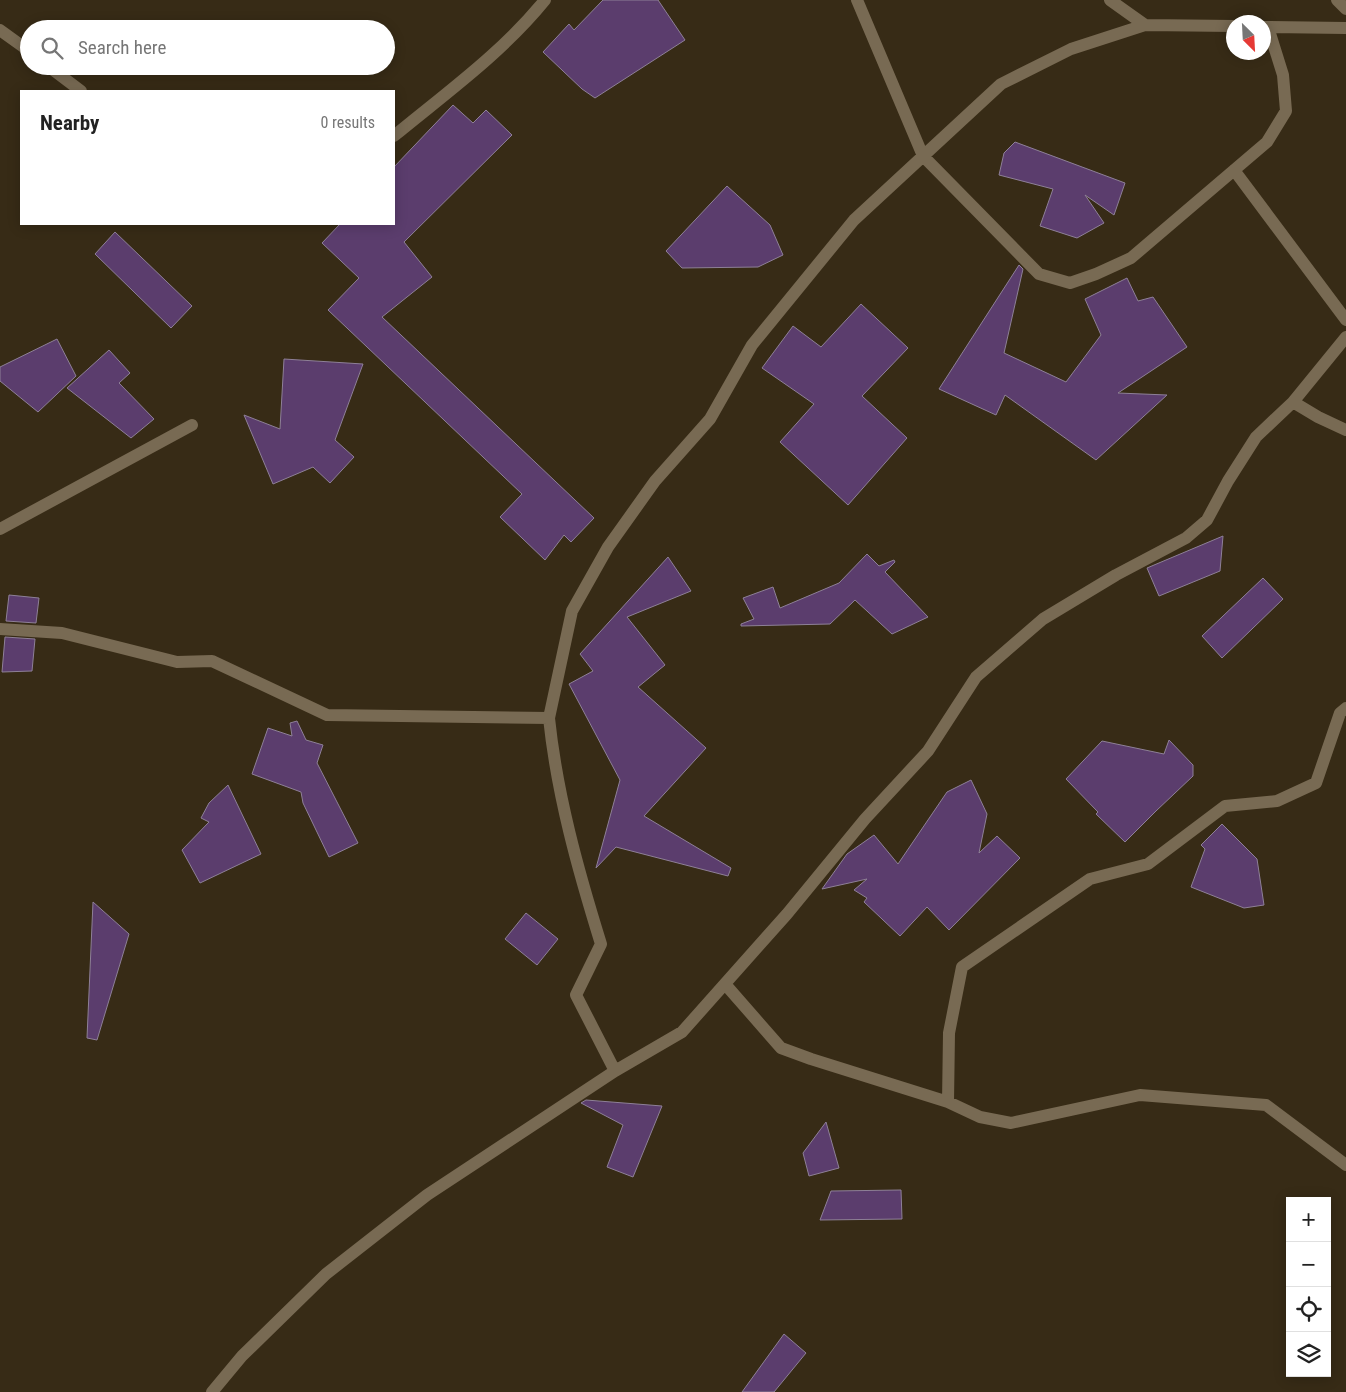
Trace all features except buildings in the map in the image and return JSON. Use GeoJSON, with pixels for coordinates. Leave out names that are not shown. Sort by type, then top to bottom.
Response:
{"type":"FeatureCollection","features":[{"type":"Feature","properties":{"kind":"street"},"geometry":{"type":"LineString","coordinates":[[395,135],[496,52],[535,13],[545,0]]}},
{"type":"Feature","properties":{"kind":"street"},"geometry":{"type":"LineString","coordinates":[[857,0],[923,156],[1039,274],[1070,283],[1096,274],[1131,258],[1267,142],[1286,110],[1283,76],[1271,41]]}},
{"type":"Feature","properties":{"kind":"street"},"geometry":{"type":"LineString","coordinates":[[1110,0],[1145,25]]}},
{"type":"Feature","properties":{"kind":"street"},"geometry":{"type":"LineString","coordinates":[[1337,0],[1346,9]]}},
{"type":"Feature","properties":{"kind":"street"},"geometry":{"type":"LineString","coordinates":[[615,1071],[576,995],[601,944],[578,867],[553,755],[549,718],[572,611],[608,547],[655,481],[710,419],[752,345],[854,220],[1001,84],[1071,49],[1145,25],[1226,26]]}},
{"type":"Feature","properties":{"kind":"street"},"geometry":{"type":"LineString","coordinates":[[1271,27],[1346,28]]}},
{"type":"Feature","properties":{"kind":"street"},"geometry":{"type":"LineString","coordinates":[[0,30],[20,45]]}},
{"type":"Feature","properties":{"kind":"street"},"geometry":{"type":"LineString","coordinates":[[60,75],[80,90]]}},
{"type":"Feature","properties":{"kind":"street"},"geometry":{"type":"LineString","coordinates":[[1234,170],[1346,320]]}},
{"type":"Feature","properties":{"kind":"street"},"geometry":{"type":"LineString","coordinates":[[212,1392],[242,1356],[326,1274],[427,1195],[615,1071],[682,1032],[787,914],[865,819],[928,751],[976,676],[1042,619],[1116,574],[1186,538],[1207,520],[1256,437],[1293,402],[1346,337]]}},
{"type":"Feature","properties":{"kind":"street"},"geometry":{"type":"LineString","coordinates":[[1293,402],[1318,417],[1346,430]]}},
{"type":"Feature","properties":{"kind":"street"},"geometry":{"type":"LineString","coordinates":[[0,529],[192,425]]}},
{"type":"Feature","properties":{"kind":"street"},"geometry":{"type":"LineString","coordinates":[[0,629],[62,633],[177,662],[212,661],[327,715],[549,718]]}},
{"type":"Feature","properties":{"kind":"street"},"geometry":{"type":"LineString","coordinates":[[948,1102],[948,1032],[962,966],[1090,880],[1148,864],[1225,806],[1277,801],[1316,784],[1340,713],[1346,708]]}},
{"type":"Feature","properties":{"kind":"street"},"geometry":{"type":"LineString","coordinates":[[725,984],[782,1048],[948,1102],[980,1117],[1011,1123],[1140,1095],[1266,1105],[1346,1165]]}}]}
